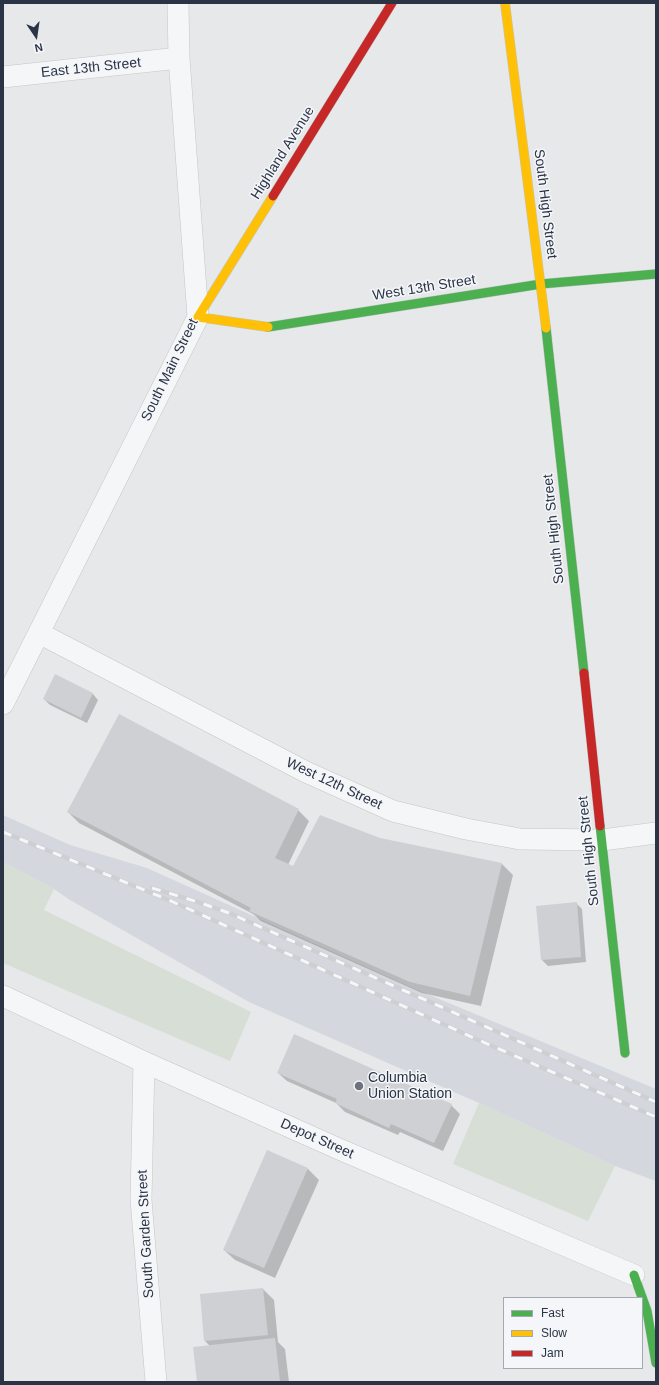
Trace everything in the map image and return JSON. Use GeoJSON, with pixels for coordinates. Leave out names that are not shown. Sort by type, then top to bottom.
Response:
{"type":"FeatureCollection","features":[{"type":"Feature","properties":{"kind":"street","name":"South Main Street"},"geometry":{"type":"LineString","coordinates":[[3,704],[198,317],[179,58],[178,3]]}},
{"type":"Feature","properties":{"kind":"street","name":"Highland Avenue"},"geometry":{"type":"LineString","coordinates":[[198,317],[392,3]]}},
{"type":"Feature","properties":{"kind":"street","name":"South High Street"},"geometry":{"type":"LineString","coordinates":[[505,3],[541,284],[625,1053]]}},
{"type":"Feature","properties":{"kind":"street","name":"East 13th Street"},"geometry":{"type":"LineString","coordinates":[[3,77],[179,58]]}},
{"type":"Feature","properties":{"kind":"street","name":"West 13th Street"},"geometry":{"type":"LineString","coordinates":[[198,317],[264,327],[541,284],[656,274]]}},
{"type":"Feature","properties":{"kind":"street","name":"West 12th Street"},"geometry":{"type":"LineString","coordinates":[[39,633],[306,772],[393,810],[466,829],[520,838],[602,840],[656,833]]}},
{"type":"Feature","properties":{"kind":"street","name":"Depot Street"},"geometry":{"type":"LineString","coordinates":[[3,996],[144,1062],[339,1149],[634,1275]]}},
{"type":"Feature","properties":{"kind":"street","name":"South Garden Street"},"geometry":{"type":"LineString","coordinates":[[144,1062],[141,1200],[156,1382]]}},
{"type":"Feature","properties":{"kind":"street"},"geometry":{"type":"LineString","coordinates":[[634,1275],[642,1297]]}},
{"type":"Feature","properties":{"kind":"street"},"geometry":{"type":"LineString","coordinates":[[643,1300],[647,1311],[656,1363]]}},
{"type":"Feature","properties":{"kind":"shaded area"},"geometry":{"type":"Polygon","coordinates":[[[3,815],[70,845],[147,868],[415,989],[656,1089],[656,1181],[615,1166],[479,1103],[249,1002],[70,900],[54,889],[3,862],[3,815]]]}},
{"type":"Feature","properties":{"kind":"shaded area"},"geometry":{"type":"Polygon","coordinates":[[[3,862],[54,889],[44,910],[251,1012],[230,1061],[3,963],[3,862]]]}},
{"type":"Feature","properties":{"kind":"shaded area"},"geometry":{"type":"Polygon","coordinates":[[[479,1103],[615,1166],[588,1221],[453,1164],[479,1103]]]}},
{"type":"Feature","properties":{"kind":"building"},"geometry":{"type":"Polygon","coordinates":[[[55,674],[93,693],[81,718],[43,699],[55,674]]]}},
{"type":"Feature","properties":{"kind":"building"},"geometry":{"type":"Polygon","coordinates":[[[119,714],[299,809],[275,858],[293,866],[320,815],[380,838],[502,863],[470,996],[410,982],[249,911],[251,908],[67,812],[119,714]]]}},
{"type":"Feature","properties":{"kind":"building"},"geometry":{"type":"Polygon","coordinates":[[[577,902],[581,957],[541,960],[536,906],[577,902]]]}},
{"type":"Feature","properties":{"kind":"building","name":"Columbia Union Station"},"geometry":{"type":"Polygon","coordinates":[[[294,1034],[452,1104],[434,1143],[391,1124],[389,1128],[335,1103],[337,1099],[277,1073],[294,1034]]]}},
{"type":"Feature","properties":{"kind":"building"},"geometry":{"type":"Polygon","coordinates":[[[267,1150],[308,1168],[264,1268],[223,1250],[267,1150]]]}},
{"type":"Feature","properties":{"kind":"building"},"geometry":{"type":"Polygon","coordinates":[[[263,1288],[268,1335],[204,1341],[200,1294],[263,1288]]]}},
{"type":"Feature","properties":{"kind":"building"},"geometry":{"type":"Polygon","coordinates":[[[275,1338],[280,1382],[197,1382],[193,1347],[275,1338]]]}},
{"type":"Feature","properties":{"kind":"railway"},"geometry":{"type":"LineString","coordinates":[[3,832],[171,901],[476,1039],[656,1117]]}},
{"type":"Feature","properties":{"kind":"railway"},"geometry":{"type":"LineString","coordinates":[[152,888],[229,913],[656,1102]]}},
{"type":"Feature","properties":{"kind":"traffic: fast"},"geometry":{"type":"LineString","coordinates":[[268,327],[541,284],[656,274]]}},
{"type":"Feature","properties":{"kind":"traffic: fast"},"geometry":{"type":"LineString","coordinates":[[546,328],[584,673]]}},
{"type":"Feature","properties":{"kind":"traffic: fast"},"geometry":{"type":"LineString","coordinates":[[600,826],[625,1053]]}},
{"type":"Feature","properties":{"kind":"traffic: fast"},"geometry":{"type":"LineString","coordinates":[[634,1275],[642,1297]]}},
{"type":"Feature","properties":{"kind":"traffic: fast"},"geometry":{"type":"LineString","coordinates":[[643,1300],[647,1311],[656,1363]]}},
{"type":"Feature","properties":{"kind":"traffic: slow"},"geometry":{"type":"LineString","coordinates":[[505,3],[546,328]]}},
{"type":"Feature","properties":{"kind":"traffic: slow"},"geometry":{"type":"LineString","coordinates":[[268,327],[198,317],[273,196]]}},
{"type":"Feature","properties":{"kind":"traffic: jam"},"geometry":{"type":"LineString","coordinates":[[273,196],[392,3]]}},
{"type":"Feature","properties":{"kind":"traffic: jam"},"geometry":{"type":"LineString","coordinates":[[584,673],[600,826]]}},
{"type":"Feature","properties":{"kind":"place","name":"Columbia Union Station"},"geometry":{"type":"Point","coordinates":[359,1086]}}]}
